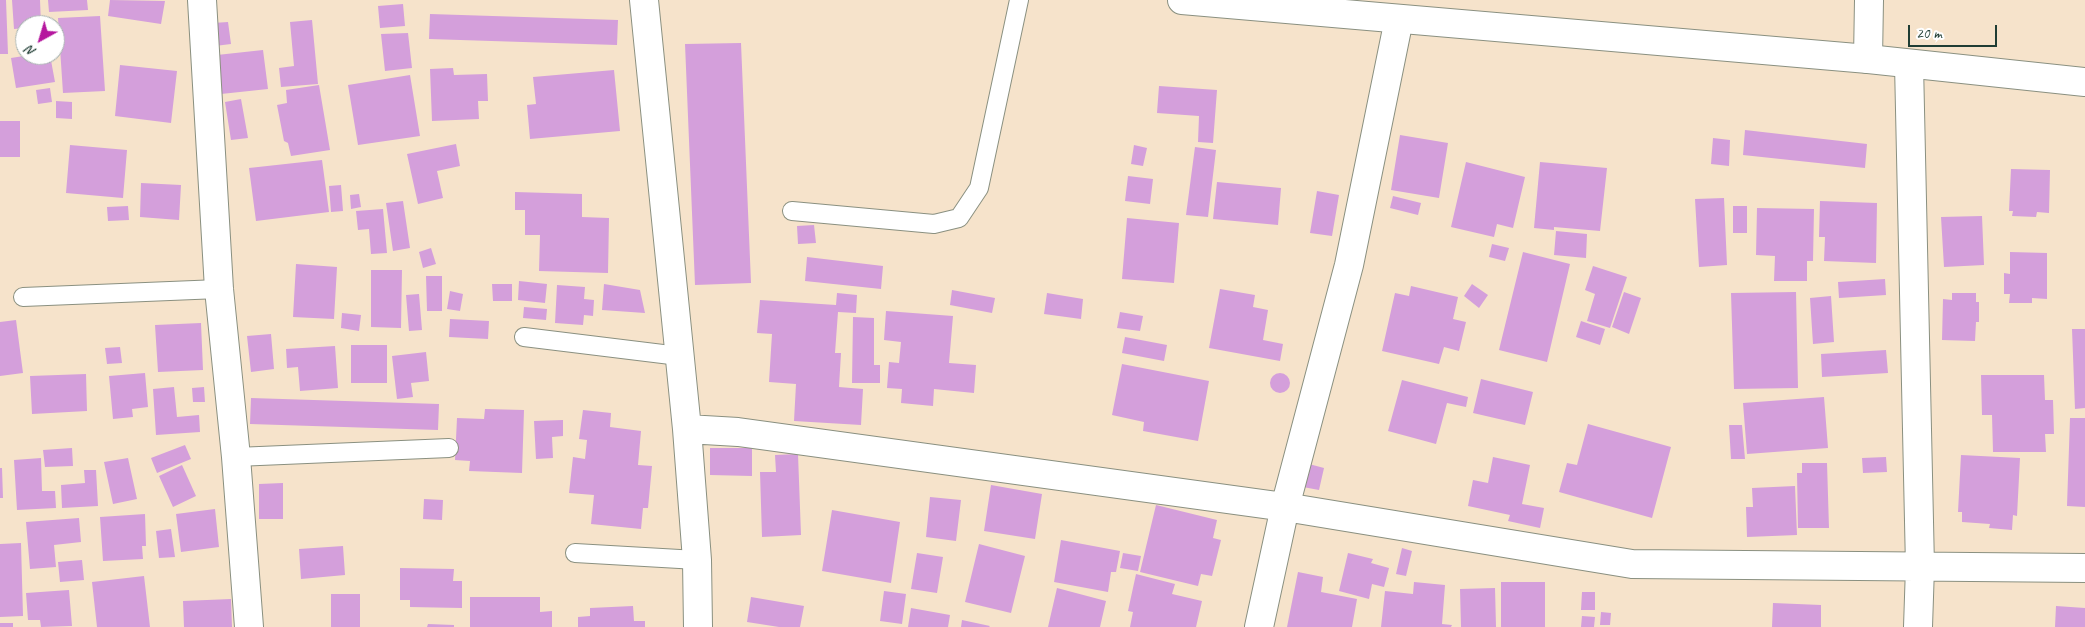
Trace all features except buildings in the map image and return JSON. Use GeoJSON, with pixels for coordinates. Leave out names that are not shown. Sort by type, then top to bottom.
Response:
{"type":"FeatureCollection","features":[{"type":"Feature","properties":{"kind":"street"},"geometry":{"type":"LineString","coordinates":[[202,0],[219,289],[236,457],[249,627]]}},
{"type":"Feature","properties":{"kind":"street"},"geometry":{"type":"LineString","coordinates":[[644,0],[687,429],[697,560],[698,627]]}},
{"type":"Feature","properties":{"kind":"street"},"geometry":{"type":"LineString","coordinates":[[1182,0],[1868,59],[2085,82]]}},
{"type":"Feature","properties":{"kind":"street"},"geometry":{"type":"LineString","coordinates":[[1868,59],[1869,0]]}},
{"type":"Feature","properties":{"kind":"street"},"geometry":{"type":"LineString","coordinates":[[1259,627],[1285,507],[1349,265],[1399,19]]}},
{"type":"Feature","properties":{"kind":"street"},"geometry":{"type":"LineString","coordinates":[[1909,64],[1920,567],[1918,627]]}},
{"type":"Feature","properties":{"kind":"street"},"geometry":{"type":"LineString","coordinates":[[687,429],[748,434],[1285,507],[1632,564],[2085,568]]}},
{"type":"Feature","properties":{"kind":"lane"},"geometry":{"type":"LineString","coordinates":[[792,211],[934,224],[959,218],[979,188],[1019,0]]}},
{"type":"Feature","properties":{"kind":"lane"},"geometry":{"type":"LineString","coordinates":[[24,297],[219,289]]}},
{"type":"Feature","properties":{"kind":"lane"},"geometry":{"type":"LineString","coordinates":[[524,336],[679,356]]}},
{"type":"Feature","properties":{"kind":"lane"},"geometry":{"type":"LineString","coordinates":[[236,457],[449,448]]}},
{"type":"Feature","properties":{"kind":"lane"},"geometry":{"type":"LineString","coordinates":[[575,553],[697,560]]}}]}
